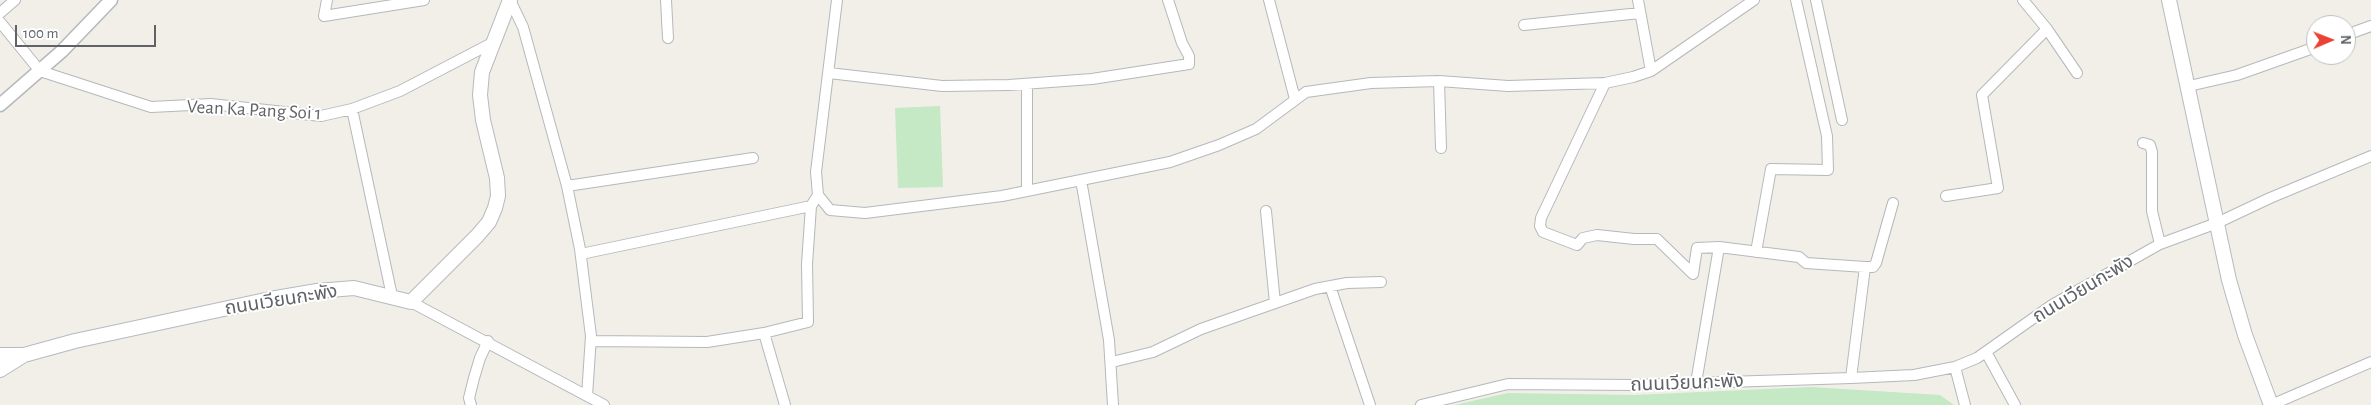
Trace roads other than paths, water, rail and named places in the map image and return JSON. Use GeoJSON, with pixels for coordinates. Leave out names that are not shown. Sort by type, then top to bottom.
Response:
{"type":"FeatureCollection","features":[{"type":"Feature","properties":{"kind":"main road"},"geometry":{"type":"LineString","coordinates":[[411,302],[477,236],[489,222],[495,208],[498,196],[496,178],[483,120],[480,95],[482,72],[510,0]]}},
{"type":"Feature","properties":{"kind":"main road"},"geometry":{"type":"LineString","coordinates":[[2170,0],[2229,280],[2245,335],[2271,405]]}},
{"type":"Feature","properties":{"kind":"main road","name":"ถนนเวียนกะพัง"},"geometry":{"type":"LineString","coordinates":[[0,370],[24,354],[270,298],[354,288],[411,302]]}},
{"type":"Feature","properties":{"kind":"main road"},"geometry":{"type":"LineString","coordinates":[[0,355],[24,354]]}},
{"type":"Feature","properties":{"kind":"street"},"geometry":{"type":"LineString","coordinates":[[0,13],[15,0]]}},
{"type":"Feature","properties":{"kind":"street"},"geometry":{"type":"LineString","coordinates":[[0,105],[86,28],[110,0]]}},
{"type":"Feature","properties":{"kind":"street"},"geometry":{"type":"LineString","coordinates":[[327,0],[324,16],[424,0]]}},
{"type":"Feature","properties":{"kind":"street"},"geometry":{"type":"LineString","coordinates":[[510,0],[523,27],[567,186],[581,254],[591,341],[587,396]]}},
{"type":"Feature","properties":{"kind":"street"},"geometry":{"type":"LineString","coordinates":[[666,0],[668,38]]}},
{"type":"Feature","properties":{"kind":"street"},"geometry":{"type":"LineString","coordinates":[[838,0],[816,172],[818,196],[830,210],[865,213],[1027,191],[1170,162],[1219,145],[1256,129],[1306,92],[1371,83],[1439,81],[1508,86],[1605,83],[1633,78],[1651,71],[1754,0]]}},
{"type":"Feature","properties":{"kind":"street"},"geometry":{"type":"LineString","coordinates":[[829,73],[942,86],[1026,84],[1092,79],[1189,64],[1189,56],[1182,43],[1168,0]]}},
{"type":"Feature","properties":{"kind":"street"},"geometry":{"type":"LineString","coordinates":[[1269,0],[1295,100]]}},
{"type":"Feature","properties":{"kind":"street"},"geometry":{"type":"LineString","coordinates":[[1638,0],[1651,71]]}},
{"type":"Feature","properties":{"kind":"street"},"geometry":{"type":"LineString","coordinates":[[1756,252],[1771,169],[1828,170],[1827,136],[1796,0]]}},
{"type":"Feature","properties":{"kind":"street"},"geometry":{"type":"LineString","coordinates":[[1816,0],[1842,120]]}},
{"type":"Feature","properties":{"kind":"street"},"geometry":{"type":"LineString","coordinates":[[2023,0],[2047,29],[2077,74]]}},
{"type":"Feature","properties":{"kind":"street"},"geometry":{"type":"LineString","coordinates":[[1524,25],[1640,13]]}},
{"type":"Feature","properties":{"kind":"street"},"geometry":{"type":"LineString","coordinates":[[0,22],[40,71]]}},
{"type":"Feature","properties":{"kind":"street"},"geometry":{"type":"LineString","coordinates":[[2356,31],[2371,26]]}},
{"type":"Feature","properties":{"kind":"street"},"geometry":{"type":"LineString","coordinates":[[1946,196],[1998,188],[1982,95],[2047,29]]}},
{"type":"Feature","properties":{"kind":"street","name":"Vean Ka Pang Soi 1"},"geometry":{"type":"LineString","coordinates":[[40,71],[151,107],[211,104],[321,116],[352,109],[400,91],[492,43]]}},
{"type":"Feature","properties":{"kind":"street"},"geometry":{"type":"LineString","coordinates":[[2189,86],[2237,75],[2306,51]]}},
{"type":"Feature","properties":{"kind":"street"},"geometry":{"type":"LineString","coordinates":[[1439,81],[1441,148]]}},
{"type":"Feature","properties":{"kind":"street"},"geometry":{"type":"LineString","coordinates":[[1605,83],[1541,218],[1540,226],[1544,232],[1578,246],[1583,238],[1597,235],[1634,240],[1657,239],[1693,274],[1697,248],[1719,247],[1798,257],[1806,263],[1873,267],[1876,264],[1893,203]]}},
{"type":"Feature","properties":{"kind":"street"},"geometry":{"type":"LineString","coordinates":[[1026,84],[1027,191]]}},
{"type":"Feature","properties":{"kind":"street"},"geometry":{"type":"LineString","coordinates":[[352,109],[392,296]]}},
{"type":"Feature","properties":{"kind":"street"},"geometry":{"type":"LineString","coordinates":[[2143,142],[2150,145],[2152,152],[2152,211],[2160,244]]}},
{"type":"Feature","properties":{"kind":"street","name":"ถนนเวียนกะพัง"},"geometry":{"type":"LineString","coordinates":[[1421,405],[1508,384],[1634,385],[1851,378],[1914,375],[1955,367],[1986,352],[2052,305],[2160,244],[2218,223],[2270,198],[2371,156]]}},
{"type":"Feature","properties":{"kind":"street"},"geometry":{"type":"LineString","coordinates":[[567,186],[753,158]]}},
{"type":"Feature","properties":{"kind":"street"},"geometry":{"type":"LineString","coordinates":[[1081,180],[1112,362],[1113,405]]}},
{"type":"Feature","properties":{"kind":"street"},"geometry":{"type":"LineString","coordinates":[[591,341],[707,342],[764,334],[808,322],[807,264],[811,206],[818,196]]}},
{"type":"Feature","properties":{"kind":"street"},"geometry":{"type":"LineString","coordinates":[[581,254],[811,206]]}},
{"type":"Feature","properties":{"kind":"street"},"geometry":{"type":"LineString","coordinates":[[1266,211],[1275,303]]}},
{"type":"Feature","properties":{"kind":"street"},"geometry":{"type":"LineString","coordinates":[[1696,383],[1719,247]]}},
{"type":"Feature","properties":{"kind":"street"},"geometry":{"type":"LineString","coordinates":[[1851,378],[1865,267]]}},
{"type":"Feature","properties":{"kind":"street"},"geometry":{"type":"LineString","coordinates":[[1112,362],[1153,352],[1201,330],[1275,303],[1330,286],[1347,282],[1381,282]]}},
{"type":"Feature","properties":{"kind":"street"},"geometry":{"type":"LineString","coordinates":[[1330,286],[1370,405]]}},
{"type":"Feature","properties":{"kind":"street","name":"ถนนเวียนกะพัง"},"geometry":{"type":"LineString","coordinates":[[411,302],[488,341],[604,405]]}},
{"type":"Feature","properties":{"kind":"street"},"geometry":{"type":"LineString","coordinates":[[764,334],[785,405]]}},
{"type":"Feature","properties":{"kind":"street"},"geometry":{"type":"LineString","coordinates":[[471,405],[469,398],[472,385],[480,358],[488,341]]}},
{"type":"Feature","properties":{"kind":"street"},"geometry":{"type":"LineString","coordinates":[[1986,352],[2015,405]]}},
{"type":"Feature","properties":{"kind":"street"},"geometry":{"type":"LineString","coordinates":[[2271,405],[2371,362]]}},
{"type":"Feature","properties":{"kind":"street"},"geometry":{"type":"LineString","coordinates":[[1955,367],[1965,405]]}}]}
